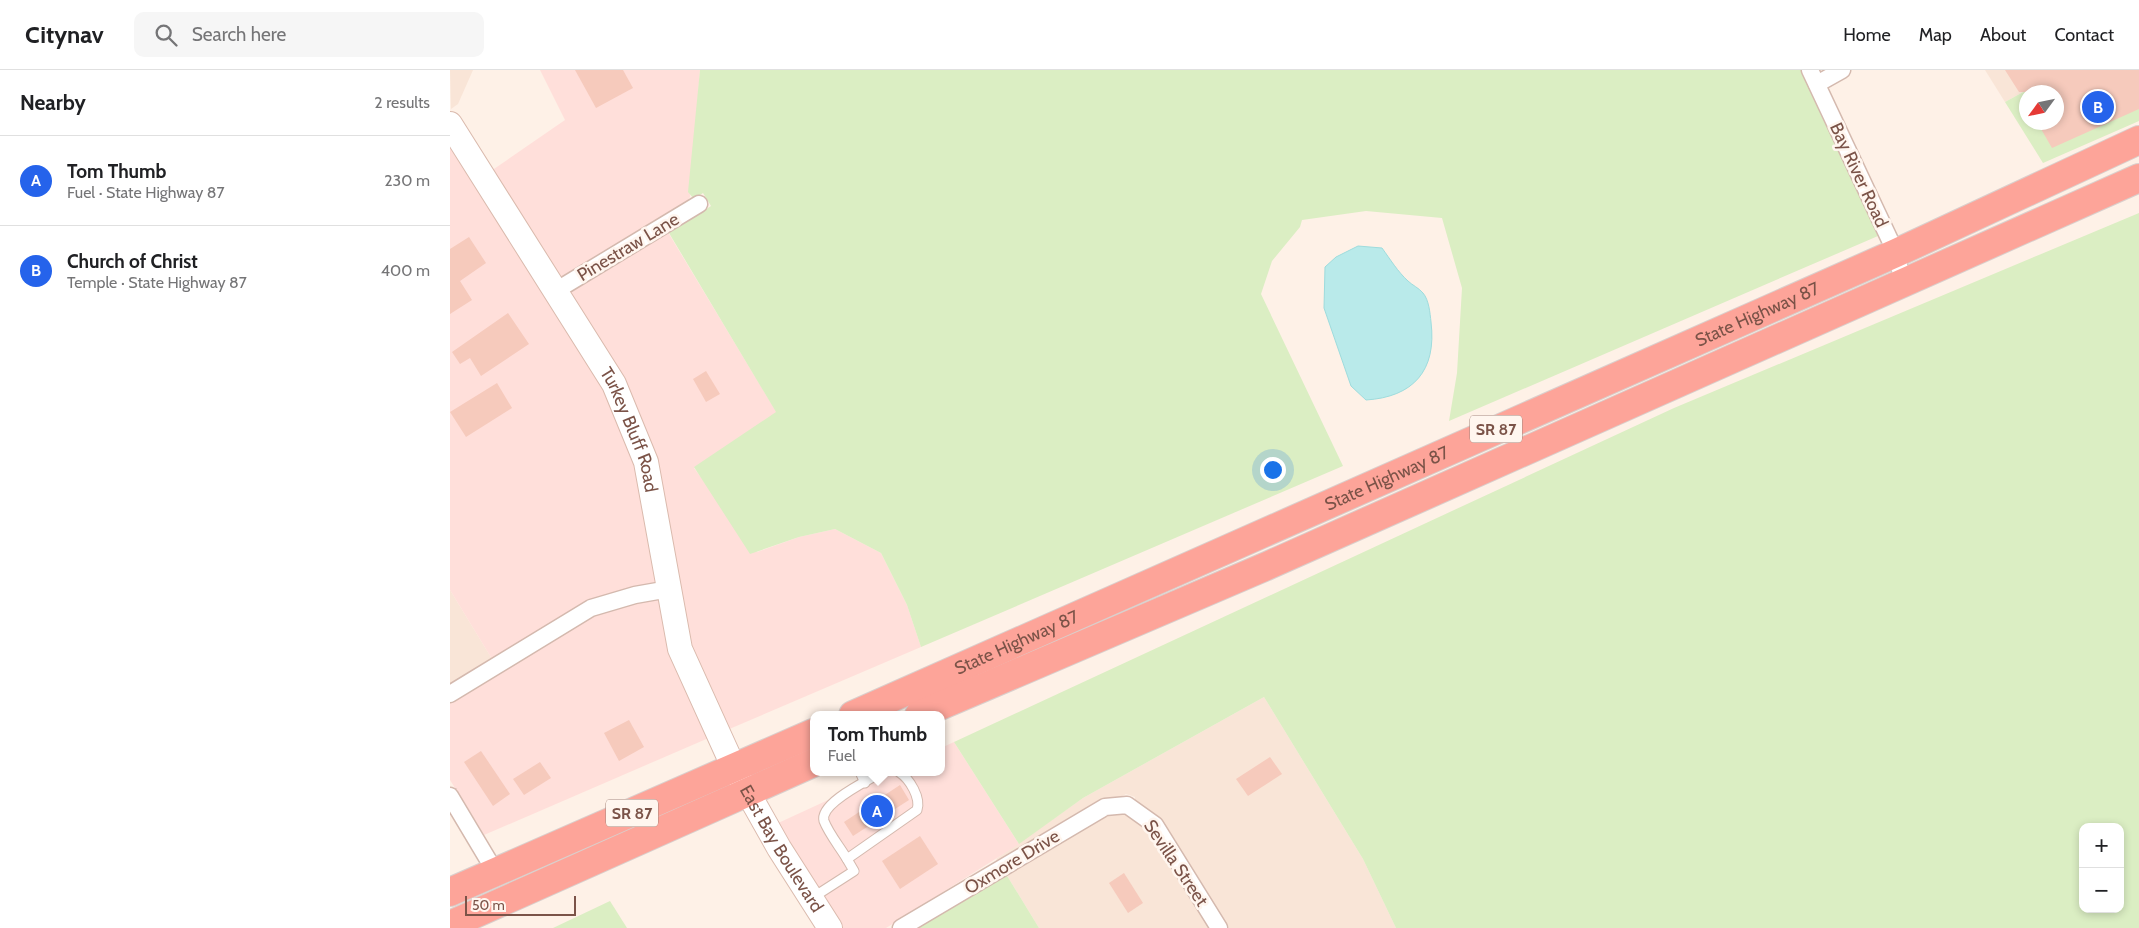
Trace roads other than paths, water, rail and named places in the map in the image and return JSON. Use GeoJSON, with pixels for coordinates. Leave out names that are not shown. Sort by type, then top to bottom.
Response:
{"type":"FeatureCollection","features":[{"type":"Feature","properties":{"kind":"highway","name":"State Highway 87"},"geometry":{"type":"LineString","coordinates":[[861,711],[1896,253],[2139,140]]}},
{"type":"Feature","properties":{"kind":"highway","name":"SR 87"},"geometry":{"type":"LineString","coordinates":[[928,711],[1278,561],[2139,178]]}},
{"type":"Feature","properties":{"kind":"highway","name":"SR 87"},"geometry":{"type":"LineString","coordinates":[[450,892],[810,734]]}},
{"type":"Feature","properties":{"kind":"highway","name":"SR 87"},"geometry":{"type":"LineString","coordinates":[[450,925],[810,764]]}},
{"type":"Feature","properties":{"kind":"street"},"geometry":{"type":"LineString","coordinates":[[1814,77],[1842,70]]}},
{"type":"Feature","properties":{"kind":"street","name":"Bay River Road"},"geometry":{"type":"LineString","coordinates":[[1814,77],[1896,253],[1903,282]]}},
{"type":"Feature","properties":{"kind":"street","name":"Turkey Bluff Road"},"geometry":{"type":"LineString","coordinates":[[450,124],[557,290],[614,384],[646,462],[680,649],[734,768]]}},
{"type":"Feature","properties":{"kind":"street","name":"Pinestraw Lane"},"geometry":{"type":"LineString","coordinates":[[557,290],[700,204]]}},
{"type":"Feature","properties":{"kind":"street"},"geometry":{"type":"LineString","coordinates":[[450,694],[591,608],[635,595],[669,589]]}},
{"type":"Feature","properties":{"kind":"street","name":"East Bay Boulevard"},"geometry":{"type":"LineString","coordinates":[[734,768],[830,928]]}},
{"type":"Feature","properties":{"kind":"street"},"geometry":{"type":"LineString","coordinates":[[452,802],[496,873]]}},
{"type":"Feature","properties":{"kind":"street","name":"Oxmore Drive"},"geometry":{"type":"LineString","coordinates":[[901,928],[1105,807],[1127,805]]}},
{"type":"Feature","properties":{"kind":"street","name":"Sevilla Street"},"geometry":{"type":"LineString","coordinates":[[1127,805],[1155,825],[1219,928]]}},
{"type":"Feature","properties":{"kind":"lane"},"geometry":{"type":"LineString","coordinates":[[862,776],[865,782]]}},
{"type":"Feature","properties":{"kind":"lane"},"geometry":{"type":"LineString","coordinates":[[812,898],[854,871],[824,821],[824,816],[832,802],[875,776]]}},
{"type":"Feature","properties":{"kind":"lane"},"geometry":{"type":"LineString","coordinates":[[847,859],[917,810],[919,799],[904,776]]}},
{"type":"Feature","properties":{"kind":"water"},"geometry":{"type":"Polygon","coordinates":[[[1358,246],[1382,248],[1401,274],[1425,296],[1429,307],[1432,339],[1430,354],[1425,367],[1409,387],[1383,398],[1366,400],[1351,386],[1324,308],[1325,267],[1336,257],[1358,246]]]}},
{"type":"Feature","properties":{"kind":"place","name":"Church of Christ"},"geometry":{"type":"Point","coordinates":[2098,107]}},
{"type":"Feature","properties":{"kind":"place","name":"Tom Thumb"},"geometry":{"type":"Point","coordinates":[877,811]}}]}
